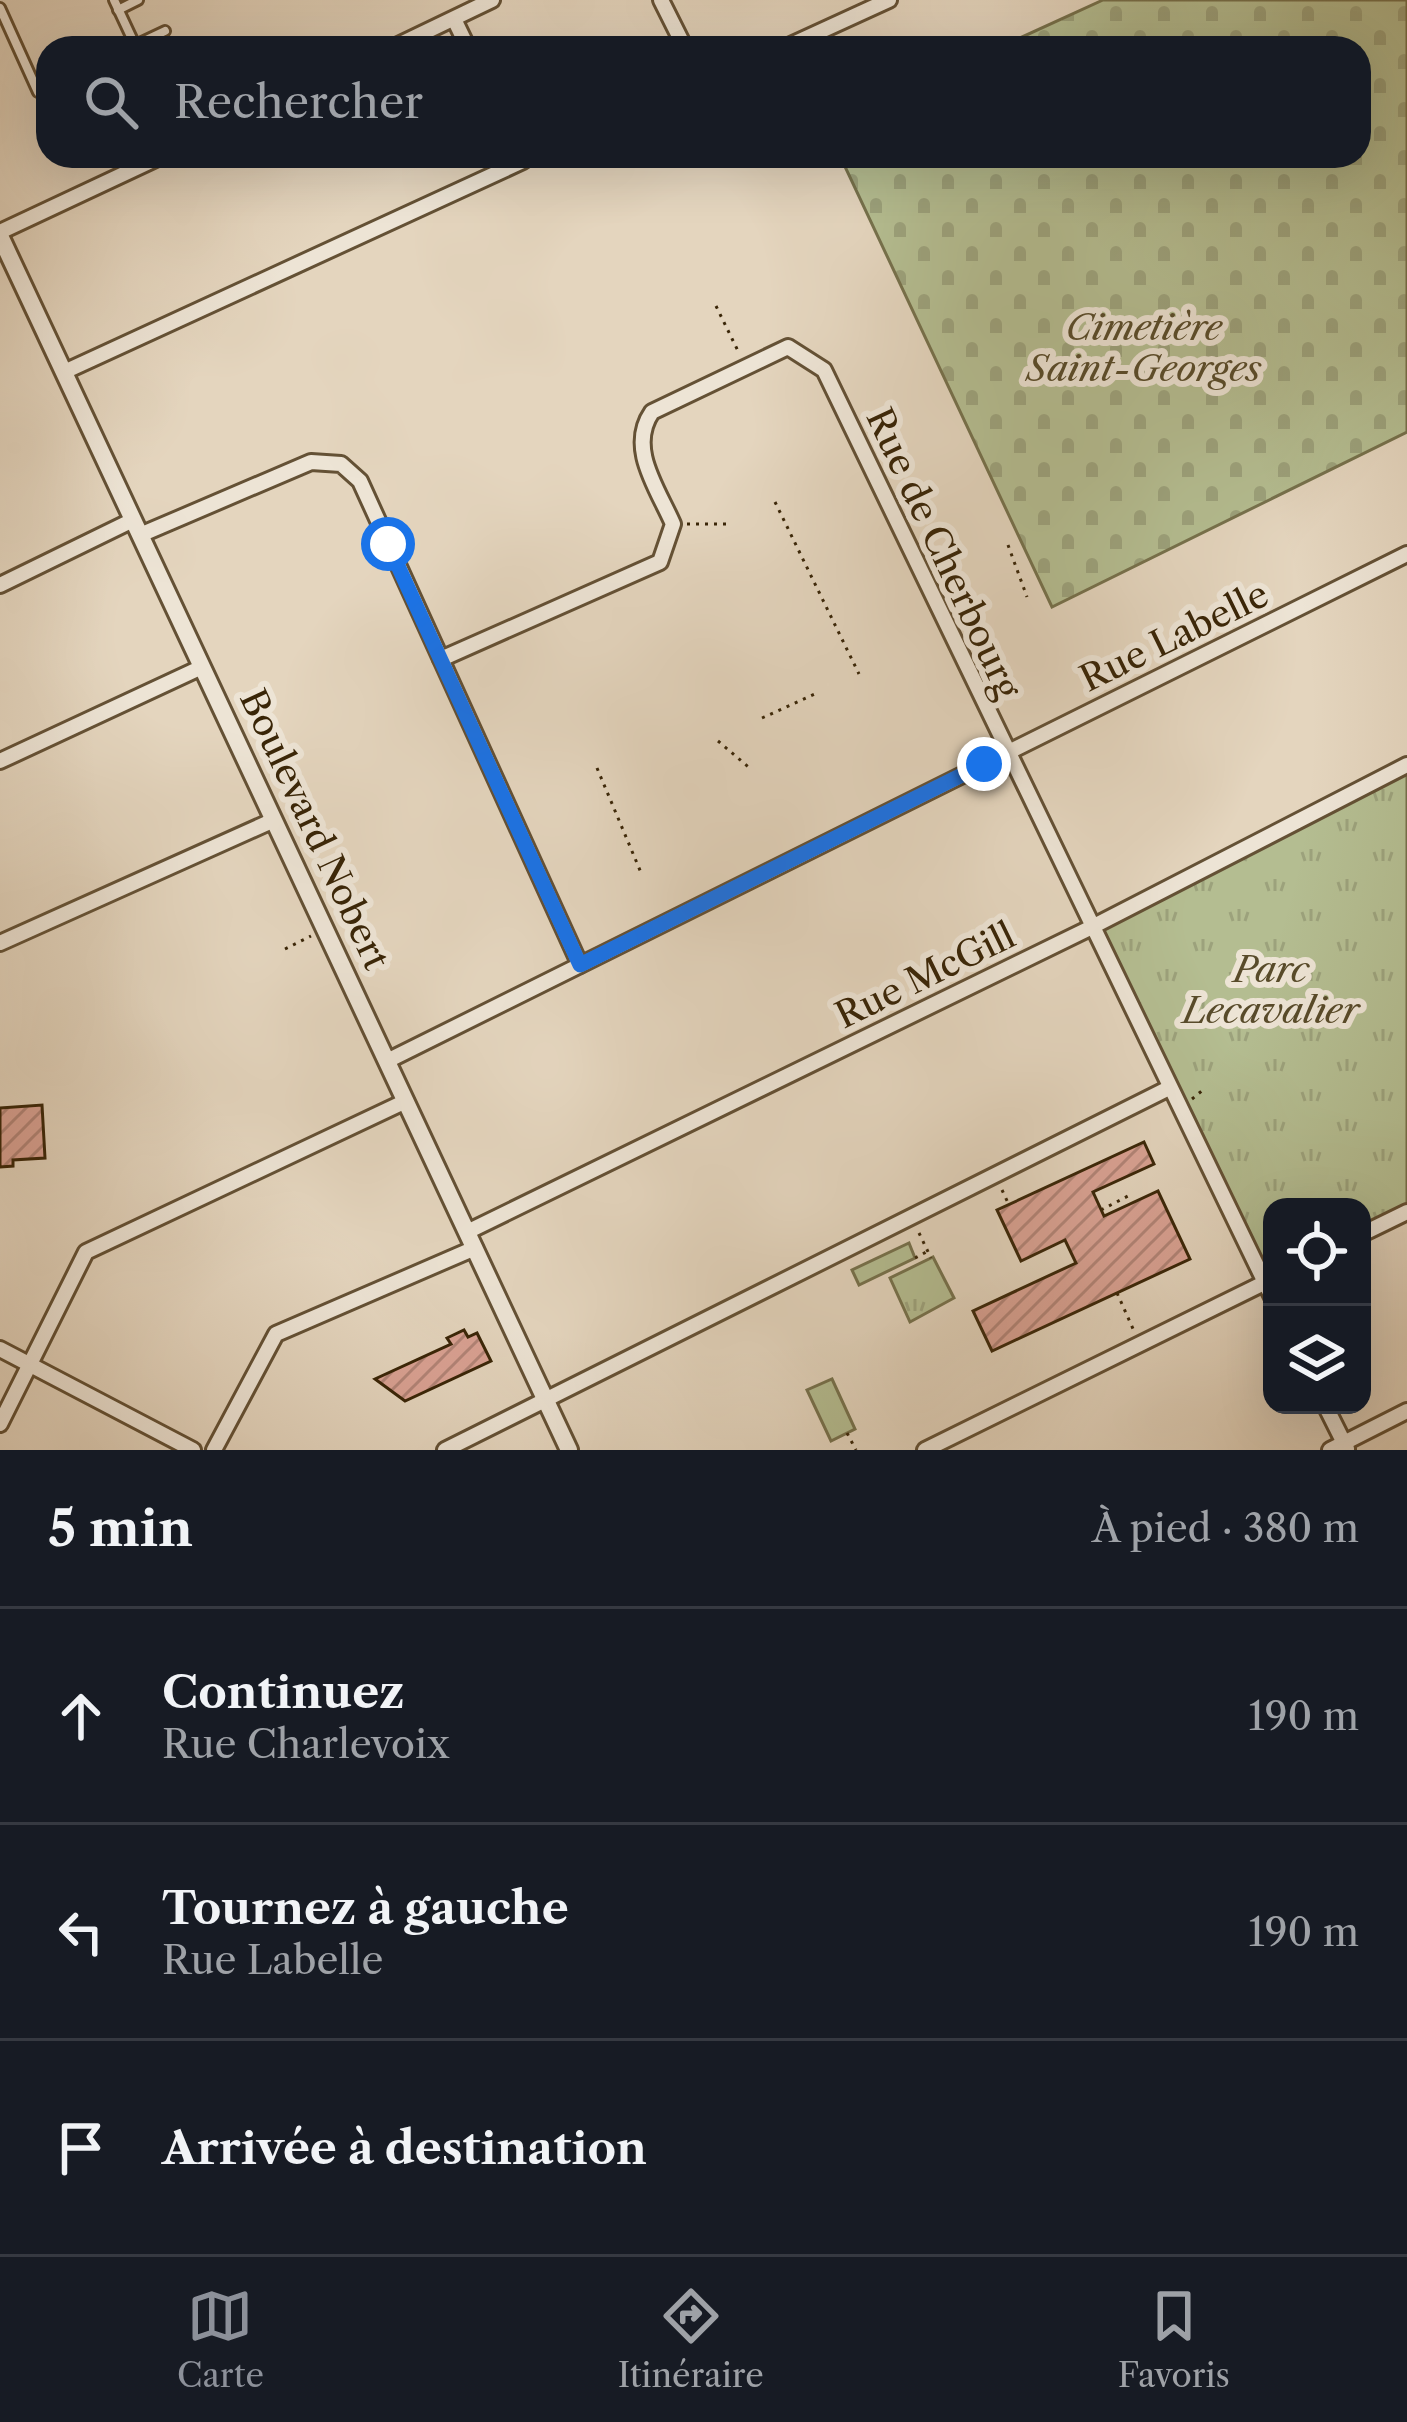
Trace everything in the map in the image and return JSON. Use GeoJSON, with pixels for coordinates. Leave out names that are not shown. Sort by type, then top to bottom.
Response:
{"type":"FeatureCollection","features":[{"type":"Feature","properties":{"kind":"street"},"geometry":{"type":"LineString","coordinates":[[418,36],[492,0]]}},
{"type":"Feature","properties":{"kind":"street"},"geometry":{"type":"LineString","coordinates":[[661,0],[679,36]]}},
{"type":"Feature","properties":{"kind":"street"},"geometry":{"type":"LineString","coordinates":[[810,36],[889,0]]}},
{"type":"Feature","properties":{"kind":"street"},"geometry":{"type":"LineString","coordinates":[[454,19],[462,36]]}},
{"type":"Feature","properties":{"kind":"street"},"geometry":{"type":"LineString","coordinates":[[0,234],[137,168]]}},
{"type":"Feature","properties":{"kind":"street"},"geometry":{"type":"LineString","coordinates":[[64,372],[508,168]]}},
{"type":"Feature","properties":{"kind":"street","name":"Boulevard Nobert"},"geometry":{"type":"LineString","coordinates":[[0,234],[569,1450]]}},
{"type":"Feature","properties":{"kind":"street","name":"Rue de Cherbourg"},"geometry":{"type":"LineString","coordinates":[[673,524],[641,450],[643,426],[663,405],[788,347],[824,370],[1090,928],[1263,1272]]}},
{"type":"Feature","properties":{"kind":"street"},"geometry":{"type":"LineString","coordinates":[[0,585],[311,462],[341,464],[360,481],[580,965]]}},
{"type":"Feature","properties":{"kind":"street"},"geometry":{"type":"LineString","coordinates":[[441,659],[660,562],[673,524]]}},
{"type":"Feature","properties":{"kind":"street","name":"Rue Labelle"},"geometry":{"type":"LineString","coordinates":[[387,1061],[1407,554]]}},
{"type":"Feature","properties":{"kind":"street"},"geometry":{"type":"LineString","coordinates":[[0,761],[202,667]]}},
{"type":"Feature","properties":{"kind":"street","name":"Rue McGill"},"geometry":{"type":"LineString","coordinates":[[214,1450],[276,1334],[471,1240],[1407,765]]}},
{"type":"Feature","properties":{"kind":"street"},"geometry":{"type":"LineString","coordinates":[[0,944],[274,820]]}},
{"type":"Feature","properties":{"kind":"street"},"geometry":{"type":"LineString","coordinates":[[445,1450],[1169,1088]]}},
{"type":"Feature","properties":{"kind":"street"},"geometry":{"type":"LineString","coordinates":[[0,1424],[86,1252],[406,1101]]}},
{"type":"Feature","properties":{"kind":"street"},"geometry":{"type":"LineString","coordinates":[[1371,1230],[1407,1212]]}},
{"type":"Feature","properties":{"kind":"street"},"geometry":{"type":"LineString","coordinates":[[925,1450],[1140,1343],[1263,1289]]}},
{"type":"Feature","properties":{"kind":"street"},"geometry":{"type":"LineString","coordinates":[[0,1349],[193,1450]]}},
{"type":"Feature","properties":{"kind":"street"},"geometry":{"type":"LineString","coordinates":[[1328,1414],[1341,1448],[1407,1412]]}},
{"type":"Feature","properties":{"kind":"lane"},"geometry":{"type":"LineString","coordinates":[[128,36],[116,5],[138,0]]}},
{"type":"Feature","properties":{"kind":"lane"},"geometry":{"type":"LineString","coordinates":[[0,8],[36,88]]}},
{"type":"Feature","properties":{"kind":"lane"},"geometry":{"type":"LineString","coordinates":[[155,36],[165,31]]}},
{"type":"Feature","properties":{"kind":"path"},"geometry":{"type":"LineString","coordinates":[[716,306],[745,366]]}},
{"type":"Feature","properties":{"kind":"path"},"geometry":{"type":"LineString","coordinates":[[775,502],[859,674]]}},
{"type":"Feature","properties":{"kind":"path"},"geometry":{"type":"LineString","coordinates":[[673,524],[730,524]]}},
{"type":"Feature","properties":{"kind":"path"},"geometry":{"type":"LineString","coordinates":[[1008,545],[1027,597]]}},
{"type":"Feature","properties":{"kind":"path"},"geometry":{"type":"LineString","coordinates":[[762,718],[817,693]]}},
{"type":"Feature","properties":{"kind":"path"},"geometry":{"type":"LineString","coordinates":[[718,741],[752,770]]}},
{"type":"Feature","properties":{"kind":"path"},"geometry":{"type":"LineString","coordinates":[[597,768],[642,875]]}},
{"type":"Feature","properties":{"kind":"path"},"geometry":{"type":"LineString","coordinates":[[285,949],[325,929]]}},
{"type":"Feature","properties":{"kind":"path"},"geometry":{"type":"LineString","coordinates":[[994,1176],[1010,1204]]}},
{"type":"Feature","properties":{"kind":"path"},"geometry":{"type":"LineString","coordinates":[[1102,1210],[1128,1196]]}},
{"type":"Feature","properties":{"kind":"path"},"geometry":{"type":"LineString","coordinates":[[911,1217],[931,1258]]}},
{"type":"Feature","properties":{"kind":"path"},"geometry":{"type":"LineString","coordinates":[[915,1258],[928,1252]]}},
{"type":"Feature","properties":{"kind":"path"},"geometry":{"type":"LineString","coordinates":[[1117,1293],[1140,1343]]}},
{"type":"Feature","properties":{"kind":"path"},"geometry":{"type":"LineString","coordinates":[[847,1433],[856,1450]]}},
{"type":"Feature","properties":{"kind":"green space","name":"Cimetière Saint-Georges"},"geometry":{"type":"Polygon","coordinates":[[[1103,0],[1407,0],[1407,432],[1052,607],[846,168],[1371,168],[1371,36],[1024,36],[1103,0]]]}},
{"type":"Feature","properties":{"kind":"green space","name":"Parc Lecavalier"},"geometry":{"type":"Polygon","coordinates":[[[1407,765],[1407,1212],[1371,1230],[1371,1198],[1263,1198],[1263,1278],[1090,928],[1407,765]]]}},
{"type":"Feature","properties":{"kind":"green space"},"geometry":{"type":"Polygon","coordinates":[[[909,1243],[915,1258],[859,1285],[852,1270],[909,1243]]]}},
{"type":"Feature","properties":{"kind":"green space"},"geometry":{"type":"Polygon","coordinates":[[[933,1257],[954,1298],[910,1322],[890,1278],[933,1257]]]}},
{"type":"Feature","properties":{"kind":"green space"},"geometry":{"type":"Polygon","coordinates":[[[832,1379],[855,1429],[831,1441],[807,1390],[832,1379]]]}},
{"type":"Feature","properties":{"kind":"building"},"geometry":{"type":"Polygon","coordinates":[[[42,1105],[45,1158],[13,1160],[13,1166],[0,1167],[0,1108],[42,1105]]]}},
{"type":"Feature","properties":{"kind":"building"},"geometry":{"type":"Polygon","coordinates":[[[1144,1142],[1154,1164],[1093,1192],[1104,1216],[1158,1191],[1190,1259],[992,1351],[973,1311],[1076,1263],[1065,1240],[1021,1261],[997,1210],[1144,1142]]]}},
{"type":"Feature","properties":{"kind":"building"},"geometry":{"type":"Polygon","coordinates":[[[464,1330],[468,1337],[477,1333],[491,1361],[405,1401],[375,1379],[451,1344],[447,1338],[464,1330]]]}},
{"type":"Feature","properties":{"kind":"route"},"geometry":{"type":"LineString","coordinates":[[388,544],[580,965],[984,764]]}}]}
